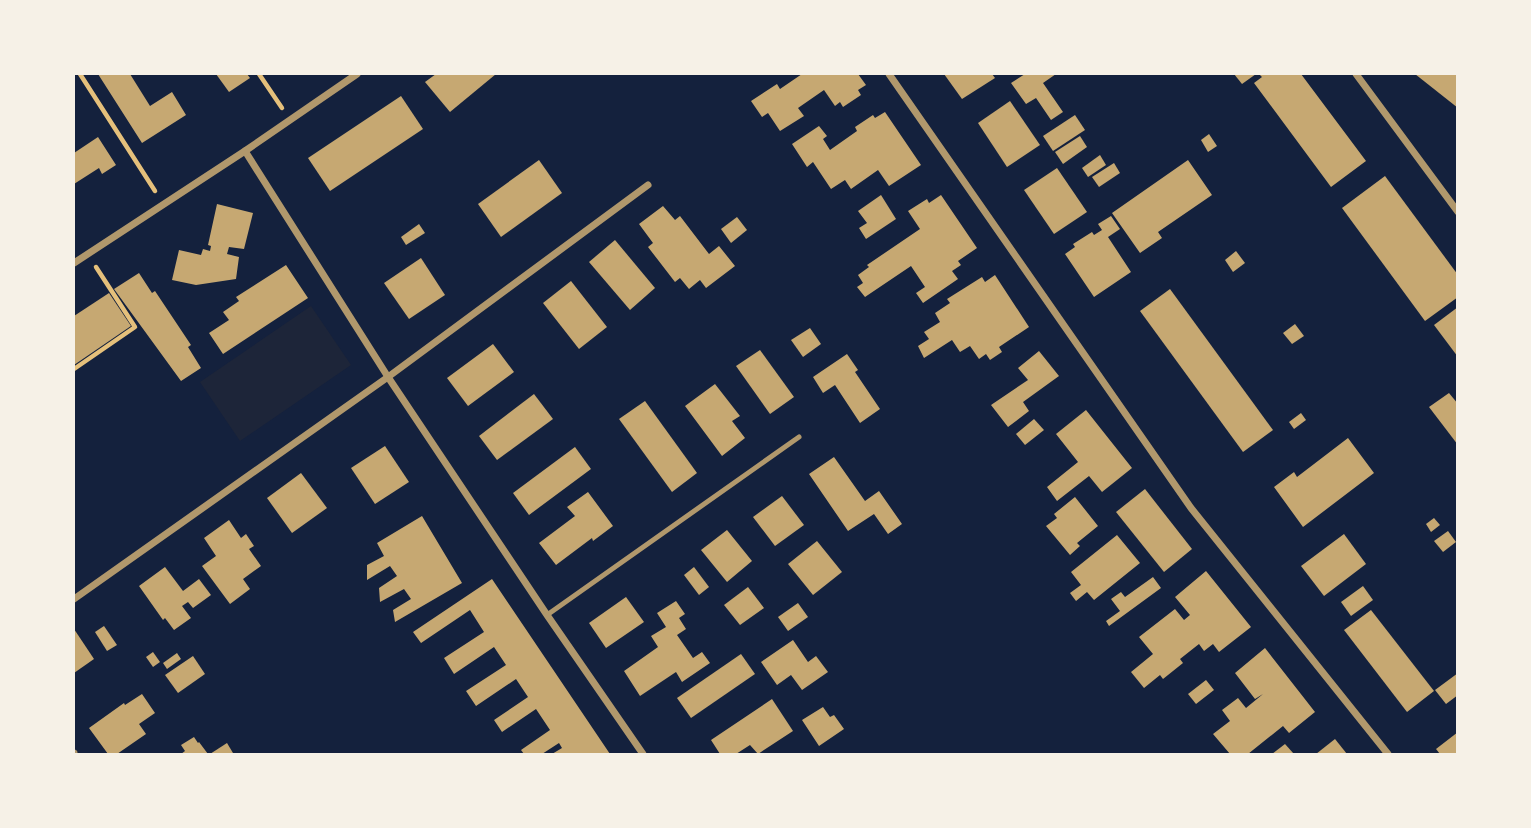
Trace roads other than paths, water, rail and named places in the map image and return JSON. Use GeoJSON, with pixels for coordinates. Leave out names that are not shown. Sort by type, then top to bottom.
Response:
{"type":"FeatureCollection","features":[{"type":"Feature","properties":{"kind":"street"},"geometry":{"type":"LineString","coordinates":[[74,263],[357,74]]}},
{"type":"Feature","properties":{"kind":"street"},"geometry":{"type":"LineString","coordinates":[[889,74],[1191,508],[1388,754]]}},
{"type":"Feature","properties":{"kind":"street"},"geometry":{"type":"LineString","coordinates":[[1356,74],[1458,212]]}},
{"type":"Feature","properties":{"kind":"street"},"geometry":{"type":"LineString","coordinates":[[245,151],[388,377],[643,754]]}},
{"type":"Feature","properties":{"kind":"street"},"geometry":{"type":"LineString","coordinates":[[74,599],[388,377],[648,185]]}},
{"type":"Feature","properties":{"kind":"lane"},"geometry":{"type":"LineString","coordinates":[[547,615],[799,437]]}}]}
